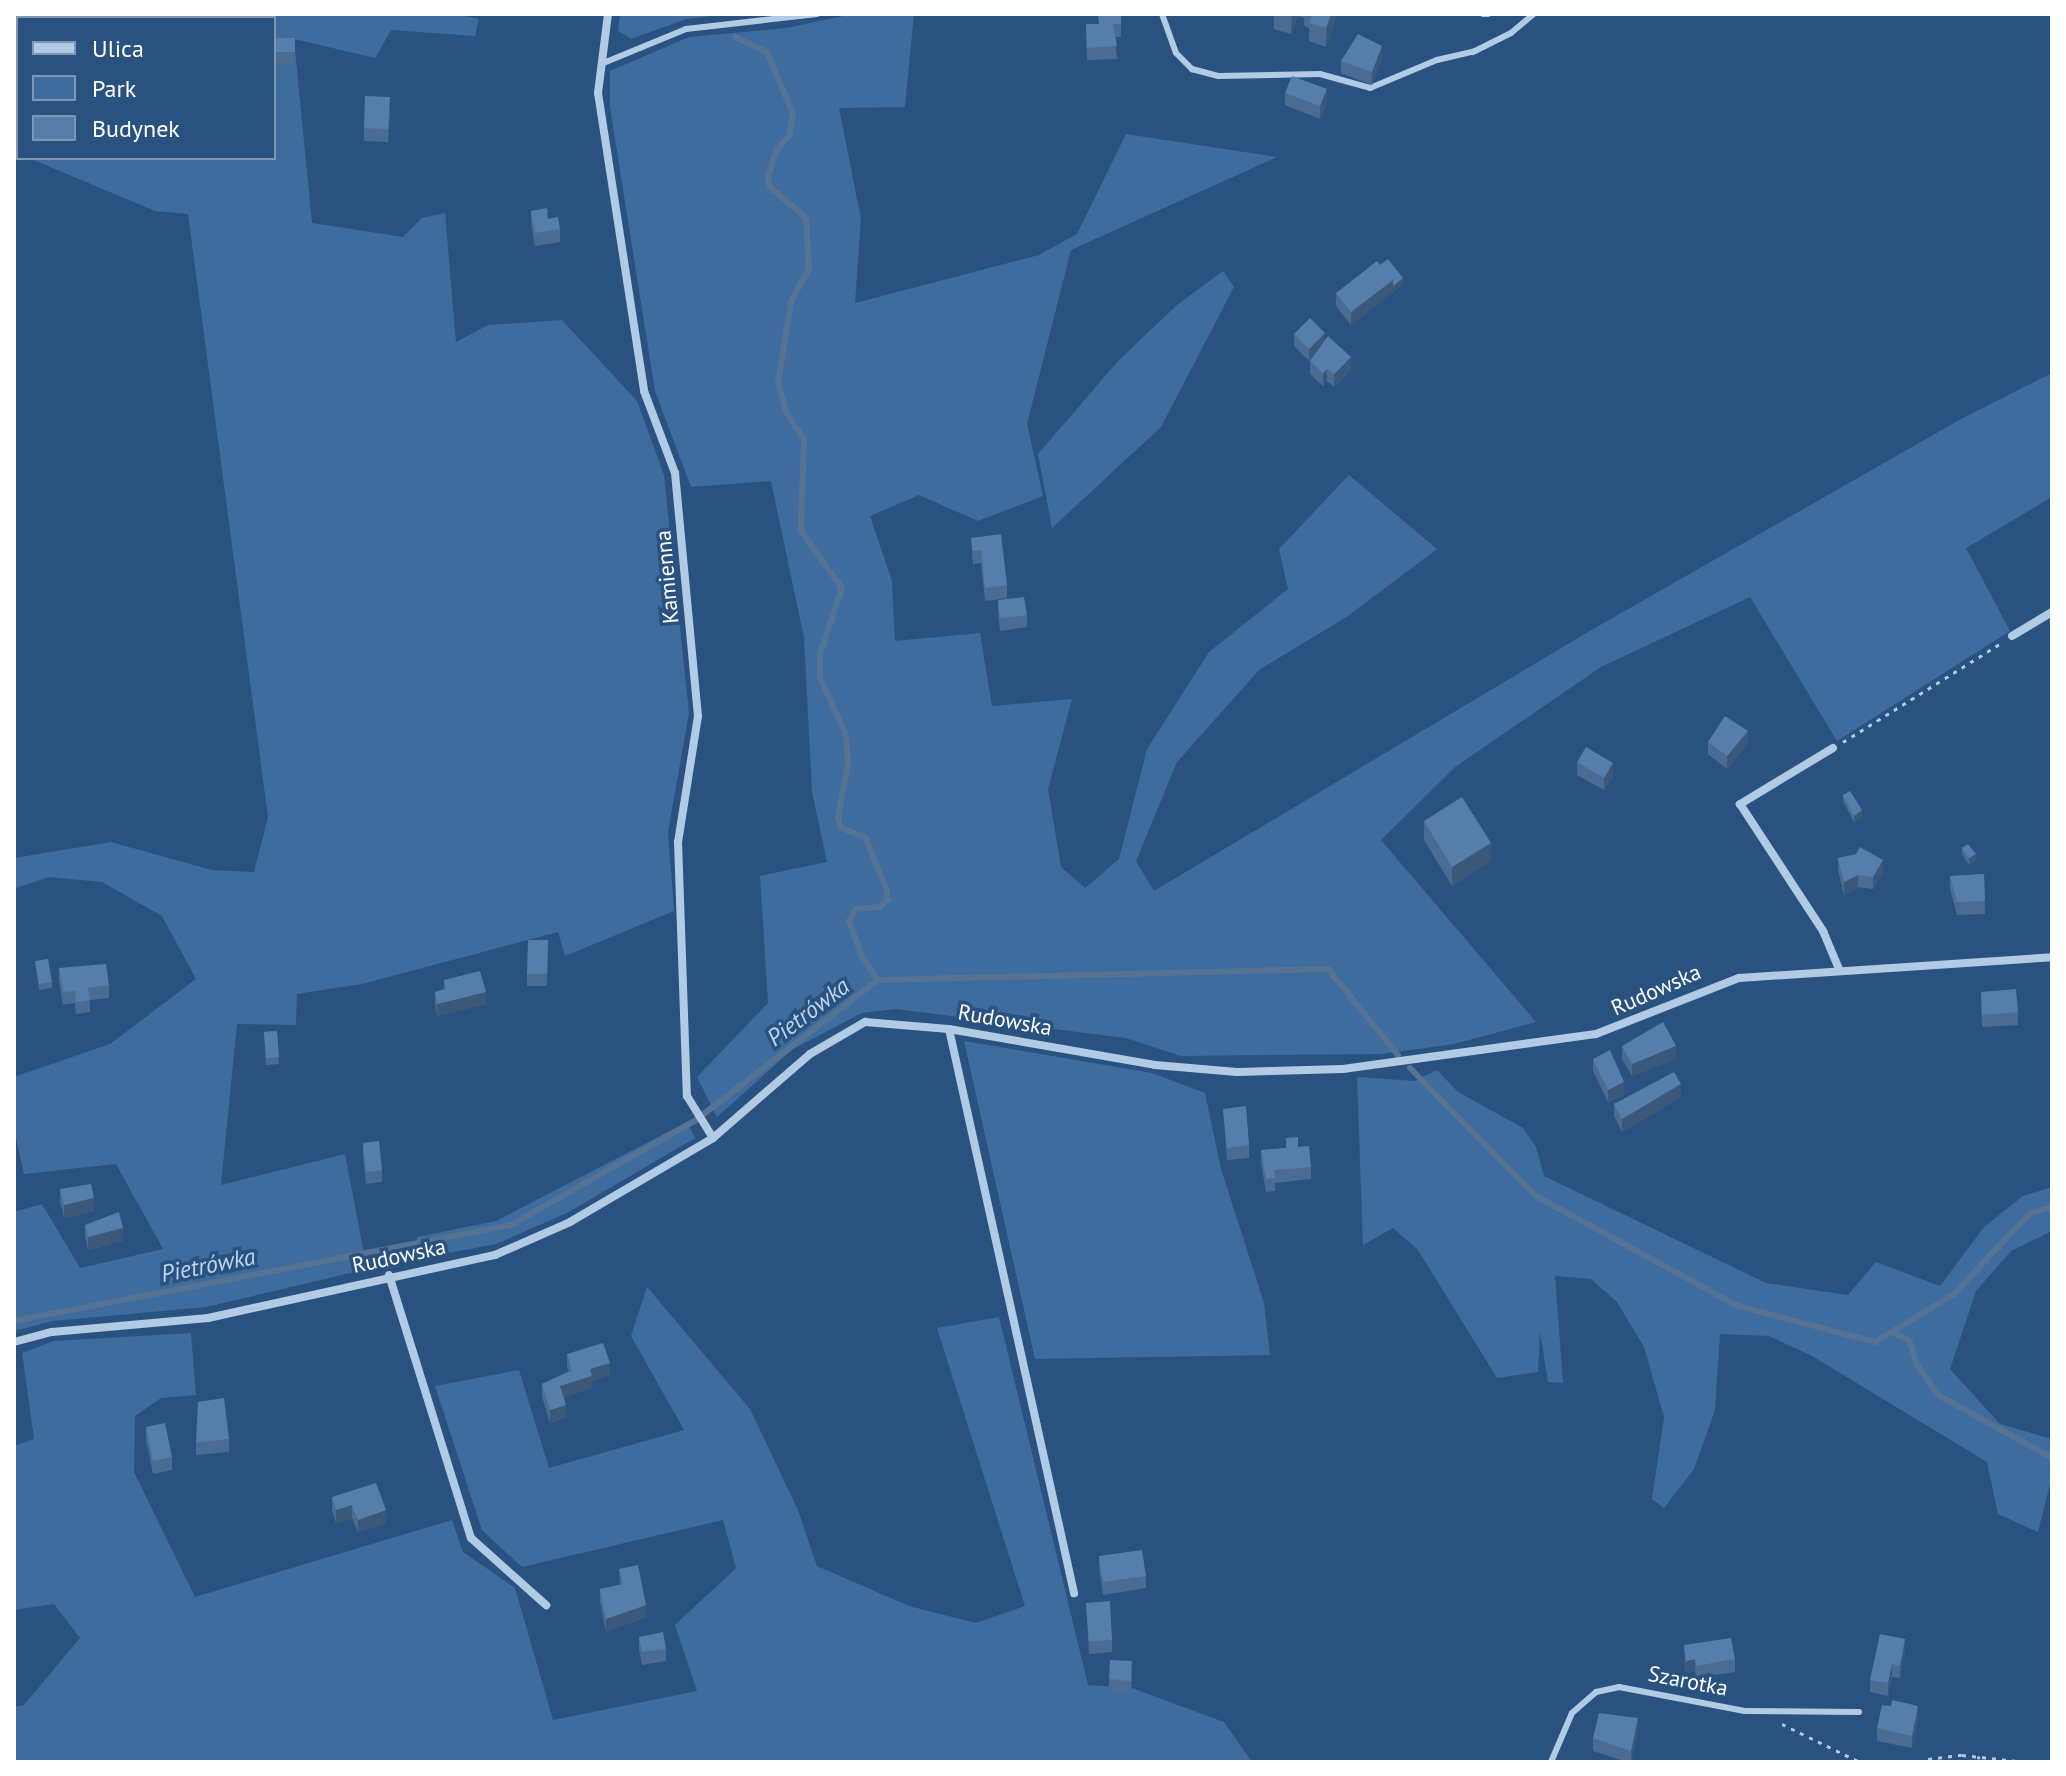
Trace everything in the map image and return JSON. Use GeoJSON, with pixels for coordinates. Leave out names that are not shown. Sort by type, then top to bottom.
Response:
{"type":"FeatureCollection","features":[{"type":"Feature","properties":{"kind":"street","name":"Kamienna"},"geometry":{"type":"LineString","coordinates":[[608,14],[598,65],[598,93],[644,391],[675,473],[698,716],[678,842],[687,1096],[713,1138]]}},
{"type":"Feature","properties":{"kind":"street"},"geometry":{"type":"LineString","coordinates":[[2012,636],[2052,612]]}},
{"type":"Feature","properties":{"kind":"street"},"geometry":{"type":"LineString","coordinates":[[1833,748],[1740,804],[1823,931],[1839,969]]}},
{"type":"Feature","properties":{"kind":"street","name":"Rudowska"},"geometry":{"type":"LineString","coordinates":[[14,1342],[52,1332],[208,1318],[389,1275],[495,1255],[570,1222],[713,1138],[810,1054],[865,1022],[949,1029],[1155,1065],[1237,1072],[1343,1069],[1596,1034],[1714,984],[1839,969],[2052,957]]}},
{"type":"Feature","properties":{"kind":"street"},"geometry":{"type":"LineString","coordinates":[[949,1029],[1074,1593]]}},
{"type":"Feature","properties":{"kind":"street"},"geometry":{"type":"LineString","coordinates":[[389,1275],[471,1538],[546,1605]]}},
{"type":"Feature","properties":{"kind":"lane"},"geometry":{"type":"LineString","coordinates":[[598,65],[686,29],[817,14]]}},
{"type":"Feature","properties":{"kind":"lane"},"geometry":{"type":"LineString","coordinates":[[1162,14],[1176,53],[1192,69],[1218,76],[1320,74],[1370,88],[1437,60],[1473,52],[1511,33],[1534,14]]}},
{"type":"Feature","properties":{"kind":"lane","name":"Szarotka"},"geometry":{"type":"LineString","coordinates":[[1551,1762],[1572,1713],[1596,1692],[1636,1688],[1758,1711],[1859,1712]]}},
{"type":"Feature","properties":{"kind":"path"},"geometry":{"type":"LineString","coordinates":[[1833,748],[2012,636]]}},
{"type":"Feature","properties":{"kind":"path"},"geometry":{"type":"LineString","coordinates":[[1758,1711],[1860,1762]]}},
{"type":"Feature","properties":{"kind":"path"},"geometry":{"type":"LineString","coordinates":[[1968,1762],[1982,1756]]}},
{"type":"Feature","properties":{"kind":"path"},"geometry":{"type":"LineString","coordinates":[[1928,1759],[1982,1756],[2026,1762]]}},
{"type":"Feature","properties":{"kind":"green space"},"geometry":{"type":"Polygon","coordinates":[[[14,14],[454,14],[479,19],[475,36],[391,30],[375,58],[294,39],[312,223],[403,237],[422,218],[445,213],[456,342],[488,325],[562,320],[637,401],[664,475],[689,713],[668,832],[674,911],[565,956],[558,932],[362,984],[297,994],[296,1025],[237,1024],[221,1185],[345,1154],[367,1269],[206,1307],[53,1321],[14,1331],[14,1212],[42,1204],[80,1268],[163,1249],[116,1164],[24,1174],[14,1129],[14,1077],[110,1044],[196,979],[162,916],[102,882],[49,877],[16,888],[14,903],[14,858],[111,842],[212,870],[254,872],[268,817],[188,214],[155,211],[34,160],[276,160],[276,16],[16,16],[16,82],[14,14]]]}},
{"type":"Feature","properties":{"kind":"green space"},"geometry":{"type":"Polygon","coordinates":[[[620,14],[729,14],[686,19],[631,39],[618,31],[620,14]]]}},
{"type":"Feature","properties":{"kind":"green space"},"geometry":{"type":"Polygon","coordinates":[[[853,14],[914,14],[905,107],[839,108],[861,219],[855,303],[1039,255],[1077,234],[1126,134],[1277,157],[1071,250],[1027,424],[1043,496],[978,521],[919,495],[870,516],[892,581],[895,641],[980,633],[992,706],[1072,699],[1048,789],[1061,867],[1085,888],[1119,859],[1147,749],[1209,652],[1288,589],[1279,549],[1349,475],[1437,549],[1345,618],[1259,670],[1177,762],[1136,861],[1154,891],[1588,632],[1961,419],[2052,373],[2052,497],[1966,548],[2010,631],[1837,741],[1750,597],[1601,667],[1455,767],[1381,840],[1536,1022],[1454,1044],[1381,1054],[1181,1056],[1126,1038],[896,1009],[862,1013],[793,1049],[717,1117],[697,1077],[768,1003],[760,876],[827,862],[812,792],[804,638],[771,481],[691,487],[655,391],[610,107],[610,71],[689,37],[786,28],[853,14]]]}},
{"type":"Feature","properties":{"kind":"green space"},"geometry":{"type":"Polygon","coordinates":[[[1223,271],[1234,287],[1161,427],[1052,528],[1038,454],[1119,360],[1177,305],[1223,271]]]}},
{"type":"Feature","properties":{"kind":"green space"},"geometry":{"type":"Polygon","coordinates":[[[964,1041],[1152,1073],[1205,1093],[1221,1169],[1264,1303],[1270,1355],[1035,1359],[964,1041]]]}},
{"type":"Feature","properties":{"kind":"green space"},"geometry":{"type":"Polygon","coordinates":[[[1437,1070],[1458,1092],[1523,1128],[1536,1147],[1544,1176],[1766,1283],[1848,1295],[1876,1262],[1940,1286],[1984,1227],[2023,1196],[2052,1187],[2052,1231],[2011,1251],[1976,1291],[1950,1369],[2000,1424],[2052,1439],[2052,1476],[2038,1532],[1998,1514],[1987,1462],[1812,1356],[1769,1336],[1720,1334],[1715,1410],[1694,1469],[1664,1508],[1652,1499],[1664,1417],[1644,1347],[1617,1302],[1591,1279],[1555,1276],[1563,1383],[1548,1382],[1540,1332],[1538,1372],[1497,1378],[1418,1250],[1393,1228],[1363,1245],[1357,1077],[1414,1081],[1437,1070]]]}},
{"type":"Feature","properties":{"kind":"green space"},"geometry":{"type":"Polygon","coordinates":[[[687,1122],[695,1138],[567,1213],[496,1244],[417,1259],[417,1237],[496,1221],[687,1122]]]}},
{"type":"Feature","properties":{"kind":"green space"},"geometry":{"type":"Polygon","coordinates":[[[647,1287],[750,1409],[798,1510],[817,1566],[909,1606],[976,1623],[1025,1606],[937,1328],[999,1317],[1088,1685],[1132,1688],[1224,1722],[1252,1762],[14,1762],[14,1707],[24,1705],[80,1638],[54,1604],[14,1610],[14,1446],[34,1439],[22,1353],[54,1341],[191,1333],[196,1395],[161,1398],[135,1416],[134,1472],[195,1597],[452,1520],[463,1552],[515,1588],[553,1720],[697,1691],[675,1625],[736,1568],[723,1520],[522,1567],[482,1530],[435,1386],[519,1370],[549,1468],[684,1430],[631,1336],[647,1287]]]}},
{"type":"Feature","properties":{"kind":"building"},"geometry":{"type":"Polygon","coordinates":[[[1098,14],[1121,14],[1121,24],[1113,24],[1117,46],[1087,48],[1086,24],[1099,24],[1098,14]]]}},
{"type":"Feature","properties":{"kind":"building"},"geometry":{"type":"Polygon","coordinates":[[[1312,14],[1331,14],[1326,28],[1309,23],[1312,14]]]}},
{"type":"Feature","properties":{"kind":"building"},"geometry":{"type":"Polygon","coordinates":[[[1358,34],[1382,46],[1372,72],[1341,61],[1358,34]]]}},
{"type":"Feature","properties":{"kind":"building"},"geometry":{"type":"Polygon","coordinates":[[[276,38],[295,38],[295,52],[276,52],[276,38]]]}},
{"type":"Feature","properties":{"kind":"building"},"geometry":{"type":"Polygon","coordinates":[[[1292,76],[1327,89],[1320,106],[1285,93],[1292,76]]]}},
{"type":"Feature","properties":{"kind":"building"},"geometry":{"type":"Polygon","coordinates":[[[365,96],[390,97],[388,129],[364,128],[365,96]]]}},
{"type":"Feature","properties":{"kind":"building"},"geometry":{"type":"Polygon","coordinates":[[[547,208],[548,219],[558,217],[560,229],[535,233],[531,211],[547,208]]]}},
{"type":"Feature","properties":{"kind":"building"},"geometry":{"type":"Polygon","coordinates":[[[1388,259],[1403,278],[1393,286],[1393,280],[1380,265],[1388,259]]]}},
{"type":"Feature","properties":{"kind":"building"},"geometry":{"type":"Polygon","coordinates":[[[1377,261],[1393,280],[1351,312],[1336,293],[1377,261]]]}},
{"type":"Feature","properties":{"kind":"building"},"geometry":{"type":"Polygon","coordinates":[[[1310,318],[1325,333],[1309,349],[1294,334],[1310,318]]]}},
{"type":"Feature","properties":{"kind":"building"},"geometry":{"type":"Polygon","coordinates":[[[1328,336],[1351,357],[1334,374],[1327,369],[1323,373],[1310,361],[1328,336]]]}},
{"type":"Feature","properties":{"kind":"building"},"geometry":{"type":"Polygon","coordinates":[[[1001,534],[1007,585],[985,588],[981,550],[973,551],[971,538],[1001,534]]]}},
{"type":"Feature","properties":{"kind":"building"},"geometry":{"type":"Polygon","coordinates":[[[1024,597],[1027,615],[1000,618],[998,600],[1024,597]]]}},
{"type":"Feature","properties":{"kind":"building"},"geometry":{"type":"Polygon","coordinates":[[[1725,716],[1748,731],[1727,756],[1708,742],[1725,716]]]}},
{"type":"Feature","properties":{"kind":"building"},"geometry":{"type":"Polygon","coordinates":[[[1586,747],[1613,763],[1604,778],[1577,762],[1586,747]]]}},
{"type":"Feature","properties":{"kind":"building"},"geometry":{"type":"Polygon","coordinates":[[[1850,791],[1862,810],[1854,816],[1843,795],[1850,791]]]}},
{"type":"Feature","properties":{"kind":"building"},"geometry":{"type":"Polygon","coordinates":[[[1462,797],[1491,843],[1452,867],[1424,821],[1462,797]]]}},
{"type":"Feature","properties":{"kind":"building"},"geometry":{"type":"Polygon","coordinates":[[[1968,844],[1976,854],[1969,858],[1962,848],[1968,844]]]}},
{"type":"Feature","properties":{"kind":"building"},"geometry":{"type":"Polygon","coordinates":[[[1860,847],[1883,860],[1873,877],[1858,875],[1844,882],[1838,858],[1856,854],[1860,847]]]}},
{"type":"Feature","properties":{"kind":"building"},"geometry":{"type":"Polygon","coordinates":[[[1984,874],[1985,901],[1957,902],[1950,876],[1984,874]]]}},
{"type":"Feature","properties":{"kind":"building"},"geometry":{"type":"Polygon","coordinates":[[[528,940],[548,940],[547,974],[527,974],[528,940]]]}},
{"type":"Feature","properties":{"kind":"building"},"geometry":{"type":"Polygon","coordinates":[[[48,959],[52,982],[39,984],[35,961],[48,959]]]}},
{"type":"Feature","properties":{"kind":"building"},"geometry":{"type":"Polygon","coordinates":[[[106,964],[109,985],[88,988],[90,1000],[76,1002],[75,991],[63,992],[59,968],[106,964]]]}},
{"type":"Feature","properties":{"kind":"building"},"geometry":{"type":"Polygon","coordinates":[[[480,971],[486,992],[437,1004],[435,992],[446,989],[444,980],[480,971]]]}},
{"type":"Feature","properties":{"kind":"building"},"geometry":{"type":"Polygon","coordinates":[[[2016,989],[2018,1012],[1982,1015],[1981,992],[2016,989]]]}},
{"type":"Feature","properties":{"kind":"building"},"geometry":{"type":"Polygon","coordinates":[[[1663,1022],[1676,1046],[1632,1064],[1622,1046],[1663,1022]]]}},
{"type":"Feature","properties":{"kind":"building"},"geometry":{"type":"Polygon","coordinates":[[[277,1031],[279,1057],[266,1058],[264,1032],[277,1031]]]}},
{"type":"Feature","properties":{"kind":"building"},"geometry":{"type":"Polygon","coordinates":[[[1610,1050],[1624,1082],[1608,1090],[1593,1059],[1610,1050]]]}},
{"type":"Feature","properties":{"kind":"building"},"geometry":{"type":"Polygon","coordinates":[[[1674,1072],[1681,1084],[1622,1119],[1614,1104],[1674,1072]]]}},
{"type":"Feature","properties":{"kind":"building"},"geometry":{"type":"Polygon","coordinates":[[[1246,1106],[1249,1145],[1227,1148],[1223,1109],[1246,1106]]]}},
{"type":"Feature","properties":{"kind":"building"},"geometry":{"type":"Polygon","coordinates":[[[1298,1137],[1298,1147],[1309,1146],[1311,1167],[1274,1170],[1275,1178],[1266,1179],[1261,1150],[1287,1148],[1286,1138],[1298,1137]]]}},
{"type":"Feature","properties":{"kind":"building"},"geometry":{"type":"Polygon","coordinates":[[[379,1141],[382,1170],[366,1172],[363,1143],[379,1141]]]}},
{"type":"Feature","properties":{"kind":"building"},"geometry":{"type":"Polygon","coordinates":[[[91,1184],[94,1198],[64,1205],[60,1189],[91,1184]]]}},
{"type":"Feature","properties":{"kind":"building"},"geometry":{"type":"Polygon","coordinates":[[[119,1212],[123,1228],[88,1237],[85,1225],[119,1212]]]}},
{"type":"Feature","properties":{"kind":"building"},"geometry":{"type":"Polygon","coordinates":[[[603,1343],[610,1363],[590,1369],[592,1376],[560,1386],[566,1405],[550,1410],[542,1384],[572,1370],[567,1354],[603,1343]]]}},
{"type":"Feature","properties":{"kind":"building"},"geometry":{"type":"Polygon","coordinates":[[[224,1398],[229,1439],[196,1443],[198,1402],[224,1398]]]}},
{"type":"Feature","properties":{"kind":"building"},"geometry":{"type":"Polygon","coordinates":[[[165,1423],[172,1457],[153,1461],[146,1427],[165,1423]]]}},
{"type":"Feature","properties":{"kind":"building"},"geometry":{"type":"Polygon","coordinates":[[[376,1483],[386,1510],[358,1520],[352,1505],[336,1510],[332,1497],[376,1483]]]}},
{"type":"Feature","properties":{"kind":"building"},"geometry":{"type":"Polygon","coordinates":[[[1142,1550],[1146,1576],[1103,1582],[1099,1556],[1142,1550]]]}},
{"type":"Feature","properties":{"kind":"building"},"geometry":{"type":"Polygon","coordinates":[[[638,1565],[646,1605],[606,1619],[600,1589],[623,1584],[619,1569],[638,1565]]]}},
{"type":"Feature","properties":{"kind":"building"},"geometry":{"type":"Polygon","coordinates":[[[1110,1601],[1112,1640],[1089,1641],[1086,1603],[1110,1601]]]}},
{"type":"Feature","properties":{"kind":"building"},"geometry":{"type":"Polygon","coordinates":[[[663,1632],[666,1649],[642,1652],[639,1637],[663,1632]]]}},
{"type":"Feature","properties":{"kind":"building"},"geometry":{"type":"Polygon","coordinates":[[[1880,1634],[1905,1639],[1900,1666],[1892,1664],[1888,1683],[1870,1680],[1880,1634]]]}},
{"type":"Feature","properties":{"kind":"building"},"geometry":{"type":"Polygon","coordinates":[[[1731,1638],[1735,1659],[1696,1666],[1695,1659],[1686,1661],[1684,1645],[1731,1638]]]}},
{"type":"Feature","properties":{"kind":"building"},"geometry":{"type":"Polygon","coordinates":[[[1110,1660],[1132,1661],[1131,1681],[1109,1679],[1110,1660]]]}},
{"type":"Feature","properties":{"kind":"building"},"geometry":{"type":"Polygon","coordinates":[[[1892,1700],[1918,1706],[1912,1736],[1877,1728],[1882,1705],[1891,1706],[1892,1700]]]}},
{"type":"Feature","properties":{"kind":"building"},"geometry":{"type":"Polygon","coordinates":[[[1599,1713],[1638,1718],[1631,1751],[1593,1738],[1599,1713]]]}},
{"type":"Feature","properties":{"kind":"waterway","name":"Pietrówka"},"geometry":{"type":"LineString","coordinates":[[735,37],[767,52],[793,114],[789,136],[776,151],[768,177],[770,187],[806,218],[809,269],[791,302],[778,383],[787,414],[804,439],[801,531],[842,588],[820,654],[820,678],[845,732],[848,763],[838,818],[841,828],[865,837],[886,888],[888,900],[879,907],[856,909],[849,921],[862,957],[878,980]]}},
{"type":"Feature","properties":{"kind":"waterway"},"geometry":{"type":"LineString","coordinates":[[878,980],[1328,969],[1398,1055]]}},
{"type":"Feature","properties":{"kind":"waterway","name":"Pietrówka"},"geometry":{"type":"LineString","coordinates":[[14,1321],[511,1225],[696,1120],[878,980]]}},
{"type":"Feature","properties":{"kind":"waterway"},"geometry":{"type":"LineString","coordinates":[[1410,1068],[1536,1196],[1738,1306],[1875,1342],[1954,1294],[2030,1213],[2052,1207]]}},
{"type":"Feature","properties":{"kind":"waterway"},"geometry":{"type":"LineString","coordinates":[[1894,1333],[1909,1340],[1917,1365],[1938,1395],[2052,1458]]}}]}
